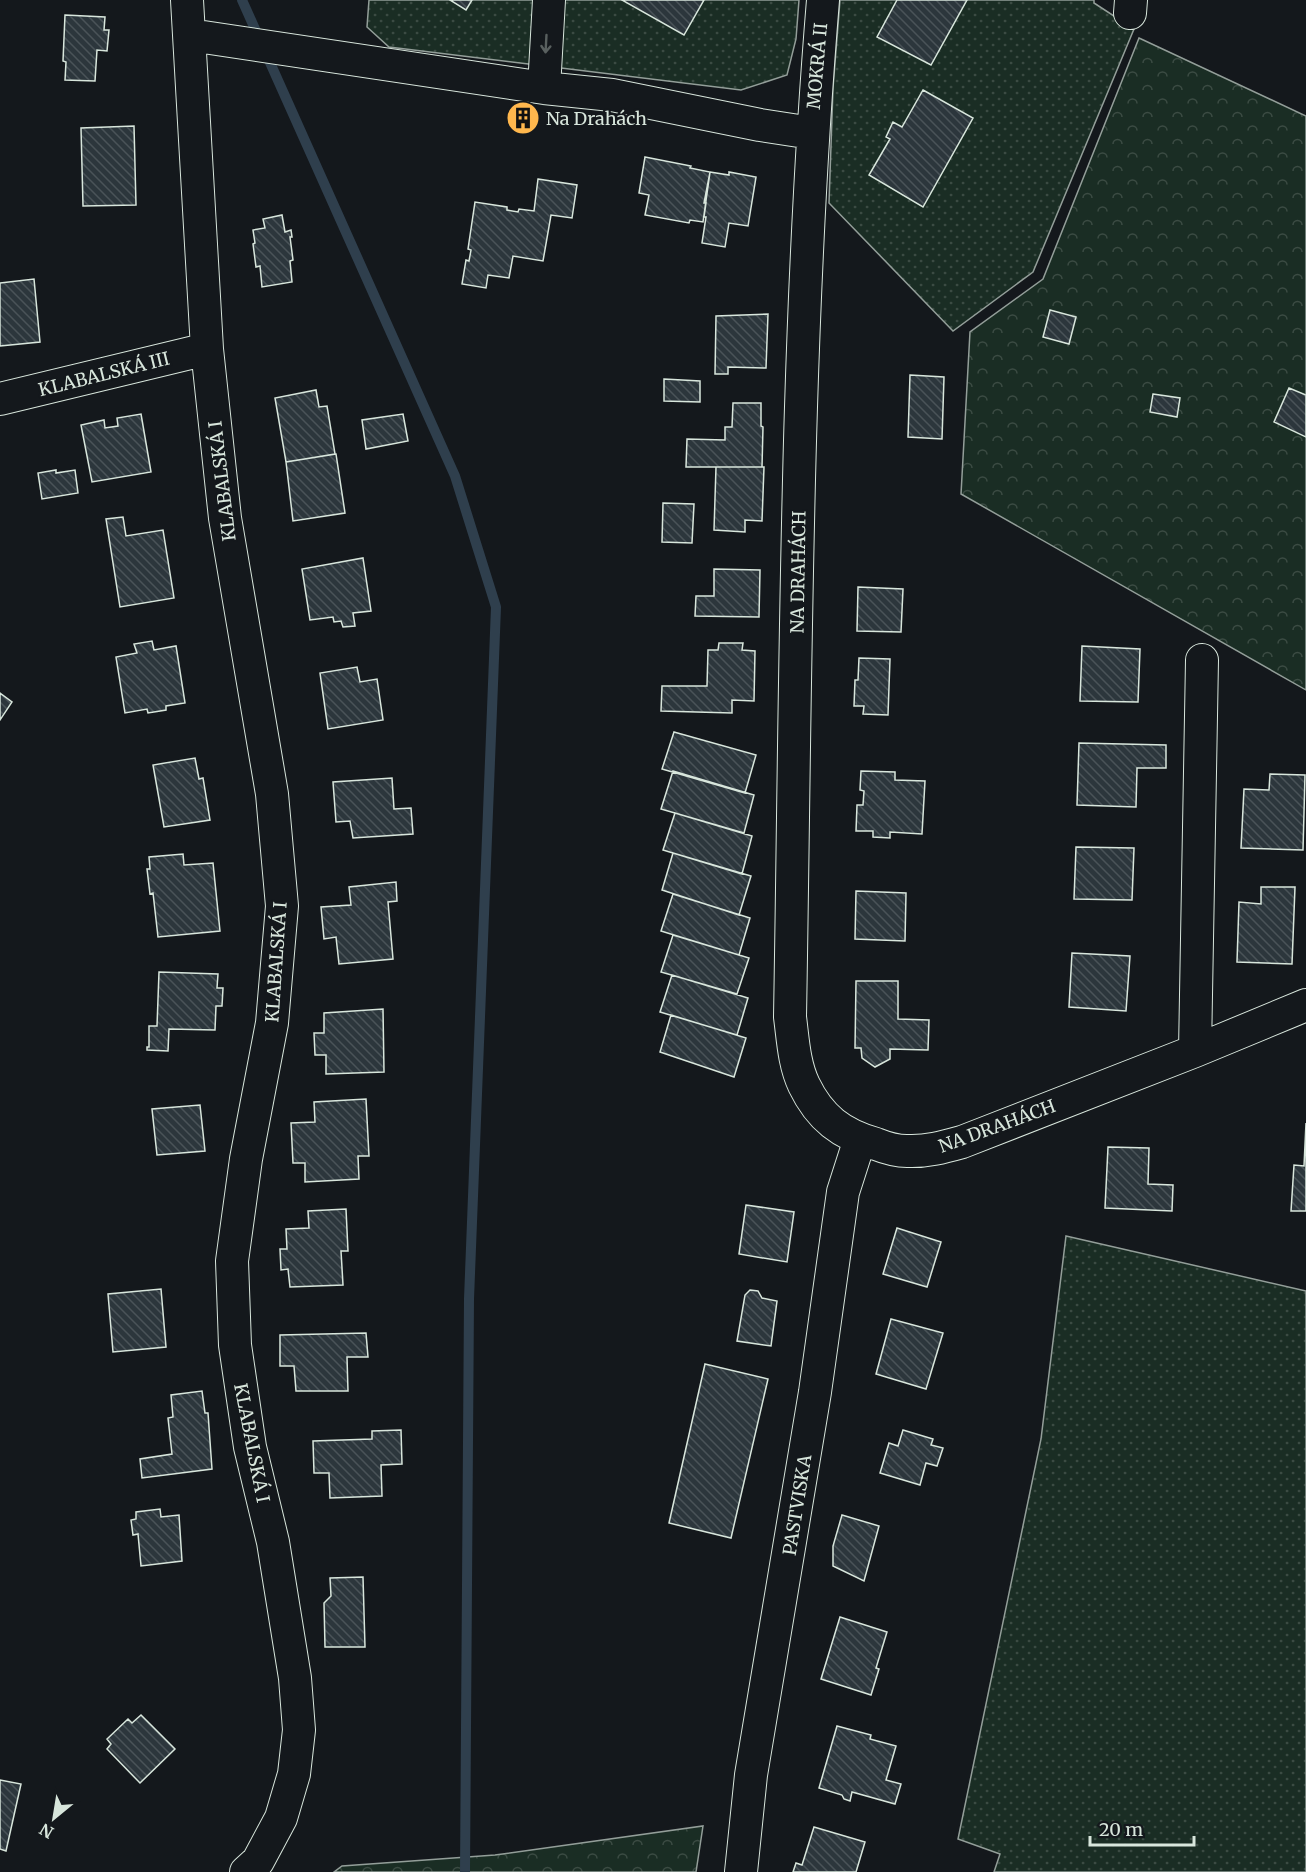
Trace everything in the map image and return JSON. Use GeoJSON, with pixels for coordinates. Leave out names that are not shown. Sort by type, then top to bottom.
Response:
{"type":"FeatureCollection","features":[{"type":"Feature","properties":{"kind":"street","name":"KLABALSKÁ I"},"geometry":{"type":"LineString","coordinates":[[187,0],[207,349],[225,518],[272,794],[282,906],[272,1023],[246,1159],[232,1262],[235,1345],[250,1447],[274,1554],[295,1678],[299,1730],[294,1774],[280,1818],[258,1861],[246,1872]]}},
{"type":"Feature","properties":{"kind":"street"},"geometry":{"type":"LineString","coordinates":[[544,88],[549,0]]}},
{"type":"Feature","properties":{"kind":"street","name":"MOKRÁ II"},"geometry":{"type":"LineString","coordinates":[[812,133],[823,0]]}},
{"type":"Feature","properties":{"kind":"street"},"geometry":{"type":"LineString","coordinates":[[190,35],[544,88],[612,95],[760,125],[812,133]]}},
{"type":"Feature","properties":{"kind":"street","name":"NA DRAHÁCH"},"geometry":{"type":"LineString","coordinates":[[812,133],[802,339],[790,1017],[794,1053],[803,1083],[818,1109],[837,1128],[887,1148],[907,1151],[933,1149],[962,1142],[1306,1005]]}},
{"type":"Feature","properties":{"kind":"street","name":"KLABALSKÁ III"},"geometry":{"type":"LineString","coordinates":[[0,399],[207,349]]}},
{"type":"Feature","properties":{"kind":"street"},"geometry":{"type":"LineString","coordinates":[[1195,1051],[1202,660]]}},
{"type":"Feature","properties":{"kind":"street","name":"PASTVISKA"},"geometry":{"type":"LineString","coordinates":[[741,1872],[751,1775],[815,1392],[843,1192],[860,1139]]}},
{"type":"Feature","properties":{"kind":"green space"},"geometry":{"type":"Polygon","coordinates":[[[369,0],[799,0],[796,39],[787,75],[741,90],[389,47],[367,27],[369,0]]]}},
{"type":"Feature","properties":{"kind":"green space"},"geometry":{"type":"Polygon","coordinates":[[[840,0],[1094,0],[1094,3],[1134,29],[1033,272],[953,331],[829,203],[833,88],[840,0]]]}},
{"type":"Feature","properties":{"kind":"green space"},"geometry":{"type":"Polygon","coordinates":[[[1139,38],[1306,116],[1306,690],[961,494],[970,332],[1043,279],[1139,38]]]}},
{"type":"Feature","properties":{"kind":"green space"},"geometry":{"type":"Polygon","coordinates":[[[1066,1236],[1306,1291],[1306,1872],[994,1872],[1000,1854],[958,1839],[1041,1439],[1066,1236]]]}},
{"type":"Feature","properties":{"kind":"green space"},"geometry":{"type":"Polygon","coordinates":[[[703,1826],[696,1872],[334,1872],[342,1866],[495,1855],[703,1826]]]}},
{"type":"Feature","properties":{"kind":"building"},"geometry":{"type":"Polygon","coordinates":[[[450,0],[472,0],[466,10],[450,0]]]}},
{"type":"Feature","properties":{"kind":"building"},"geometry":{"type":"Polygon","coordinates":[[[622,0],[704,0],[684,35],[622,0]]]}},
{"type":"Feature","properties":{"kind":"building"},"geometry":{"type":"Polygon","coordinates":[[[897,0],[967,0],[931,65],[877,37],[897,0]]]}},
{"type":"Feature","properties":{"kind":"building"},"geometry":{"type":"Polygon","coordinates":[[[65,15],[105,17],[104,30],[109,30],[107,51],[97,50],[95,81],[65,80],[66,62],[63,61],[65,15]]]}},
{"type":"Feature","properties":{"kind":"building"},"geometry":{"type":"Polygon","coordinates":[[[923,90],[973,118],[923,207],[869,175],[890,139],[886,137],[893,122],[902,127],[923,90]]]}},
{"type":"Feature","properties":{"kind":"building","name":"Na Drahách"},"geometry":{"type":"Polygon","coordinates":[[[515,113],[533,116],[532,123],[514,121],[515,113]]]}},
{"type":"Feature","properties":{"kind":"building"},"geometry":{"type":"Polygon","coordinates":[[[134,126],[136,205],[83,206],[81,128],[134,126]]]}},
{"type":"Feature","properties":{"kind":"building"},"geometry":{"type":"Polygon","coordinates":[[[645,157],[710,172],[703,222],[690,220],[689,223],[645,215],[649,195],[639,193],[645,157]]]}},
{"type":"Feature","properties":{"kind":"building"},"geometry":{"type":"Polygon","coordinates":[[[710,172],[729,175],[729,172],[756,177],[748,226],[729,223],[725,247],[702,243],[706,217],[704,217],[706,203],[704,203],[710,172]]]}},
{"type":"Feature","properties":{"kind":"building"},"geometry":{"type":"Polygon","coordinates":[[[538,179],[577,185],[572,218],[551,215],[543,261],[513,256],[509,278],[488,275],[486,288],[462,284],[466,260],[469,261],[471,250],[468,249],[475,202],[507,207],[507,210],[518,212],[519,209],[534,211],[538,179]]]}},
{"type":"Feature","properties":{"kind":"building"},"geometry":{"type":"Polygon","coordinates":[[[282,215],[285,232],[291,230],[292,282],[262,287],[260,266],[256,267],[253,230],[265,228],[263,219],[282,215]]]}},
{"type":"Feature","properties":{"kind":"building"},"geometry":{"type":"Polygon","coordinates":[[[34,279],[40,342],[0,346],[0,283],[34,279]]]}},
{"type":"Feature","properties":{"kind":"building"},"geometry":{"type":"Polygon","coordinates":[[[1050,310],[1076,317],[1069,344],[1043,337],[1050,310]]]}},
{"type":"Feature","properties":{"kind":"building"},"geometry":{"type":"Polygon","coordinates":[[[768,314],[766,368],[728,367],[728,374],[715,374],[716,316],[768,314]]]}},
{"type":"Feature","properties":{"kind":"building"},"geometry":{"type":"Polygon","coordinates":[[[910,375],[944,377],[942,439],[908,437],[910,375]]]}},
{"type":"Feature","properties":{"kind":"building"},"geometry":{"type":"Polygon","coordinates":[[[664,379],[700,381],[700,402],[664,401],[664,379]]]}},
{"type":"Feature","properties":{"kind":"building"},"geometry":{"type":"Polygon","coordinates":[[[1289,388],[1306,395],[1306,437],[1274,422],[1289,388]]]}},
{"type":"Feature","properties":{"kind":"building"},"geometry":{"type":"Polygon","coordinates":[[[316,390],[319,407],[327,406],[335,454],[286,462],[275,398],[316,390]]]}},
{"type":"Feature","properties":{"kind":"building"},"geometry":{"type":"Polygon","coordinates":[[[1153,394],[1180,398],[1177,417],[1150,412],[1153,394]]]}},
{"type":"Feature","properties":{"kind":"building"},"geometry":{"type":"Polygon","coordinates":[[[733,403],[761,403],[762,467],[686,467],[687,439],[725,440],[725,427],[732,427],[733,403]]]}},
{"type":"Feature","properties":{"kind":"building"},"geometry":{"type":"Polygon","coordinates":[[[141,414],[151,472],[92,482],[81,425],[104,420],[105,428],[118,426],[117,418],[141,414]]]}},
{"type":"Feature","properties":{"kind":"building"},"geometry":{"type":"Polygon","coordinates":[[[403,414],[408,441],[366,449],[362,420],[403,414]]]}},
{"type":"Feature","properties":{"kind":"building"},"geometry":{"type":"Polygon","coordinates":[[[336,454],[345,513],[293,521],[286,462],[336,454]]]}},
{"type":"Feature","properties":{"kind":"building"},"geometry":{"type":"Polygon","coordinates":[[[716,467],[764,467],[762,521],[745,520],[745,532],[714,530],[716,467]]]}},
{"type":"Feature","properties":{"kind":"building"},"geometry":{"type":"Polygon","coordinates":[[[56,470],[56,473],[75,470],[78,493],[42,499],[38,473],[56,470]]]}},
{"type":"Feature","properties":{"kind":"building"},"geometry":{"type":"Polygon","coordinates":[[[663,503],[694,504],[692,543],[662,542],[663,503]]]}},
{"type":"Feature","properties":{"kind":"building"},"geometry":{"type":"Polygon","coordinates":[[[123,517],[126,536],[163,530],[174,598],[120,607],[106,519],[123,517]]]}},
{"type":"Feature","properties":{"kind":"building"},"geometry":{"type":"Polygon","coordinates":[[[363,558],[371,611],[353,613],[355,626],[343,627],[341,621],[334,622],[333,617],[310,620],[302,569],[363,558]]]}},
{"type":"Feature","properties":{"kind":"building"},"geometry":{"type":"Polygon","coordinates":[[[714,569],[760,570],[759,617],[695,616],[696,596],[714,596],[714,569]]]}},
{"type":"Feature","properties":{"kind":"building"},"geometry":{"type":"Polygon","coordinates":[[[858,587],[903,589],[901,632],[857,631],[858,587]]]}},
{"type":"Feature","properties":{"kind":"building"},"geometry":{"type":"Polygon","coordinates":[[[152,641],[154,650],[176,646],[185,703],[166,706],[166,710],[148,713],[147,709],[125,713],[116,657],[137,653],[134,644],[152,641]]]}},
{"type":"Feature","properties":{"kind":"building"},"geometry":{"type":"Polygon","coordinates":[[[719,643],[743,643],[742,650],[755,651],[754,701],[732,700],[732,713],[661,711],[662,686],[707,686],[708,650],[718,650],[719,643]]]}},
{"type":"Feature","properties":{"kind":"building"},"geometry":{"type":"Polygon","coordinates":[[[1082,646],[1140,649],[1138,702],[1080,701],[1082,646]]]}},
{"type":"Feature","properties":{"kind":"building"},"geometry":{"type":"Polygon","coordinates":[[[859,658],[890,659],[888,715],[863,714],[864,706],[854,706],[859,658]]]}},
{"type":"Feature","properties":{"kind":"building"},"geometry":{"type":"Polygon","coordinates":[[[357,667],[360,682],[377,679],[383,720],[328,729],[320,673],[357,667]]]}},
{"type":"Feature","properties":{"kind":"building"},"geometry":{"type":"Polygon","coordinates":[[[0,693],[12,702],[0,720],[0,693]]]}},
{"type":"Feature","properties":{"kind":"building"},"geometry":{"type":"Polygon","coordinates":[[[674,732],[756,755],[745,793],[662,769],[674,732]]]}},
{"type":"Feature","properties":{"kind":"building"},"geometry":{"type":"Polygon","coordinates":[[[1079,743],[1166,745],[1166,768],[1137,768],[1136,807],[1077,805],[1079,743]]]}},
{"type":"Feature","properties":{"kind":"building"},"geometry":{"type":"Polygon","coordinates":[[[195,758],[199,779],[203,778],[210,820],[164,827],[153,765],[195,758]]]}},
{"type":"Feature","properties":{"kind":"building"},"geometry":{"type":"Polygon","coordinates":[[[673,771],[754,795],[744,833],[661,809],[673,771]]]}},
{"type":"Feature","properties":{"kind":"building"},"geometry":{"type":"Polygon","coordinates":[[[861,771],[895,772],[895,780],[925,781],[922,834],[890,832],[890,838],[873,837],[873,831],[856,831],[857,805],[863,805],[864,791],[860,790],[861,771]]]}},
{"type":"Feature","properties":{"kind":"building"},"geometry":{"type":"Polygon","coordinates":[[[1270,774],[1305,775],[1303,850],[1241,848],[1244,789],[1269,790],[1270,774]]]}},
{"type":"Feature","properties":{"kind":"building"},"geometry":{"type":"Polygon","coordinates":[[[392,778],[394,809],[411,808],[413,834],[353,838],[350,821],[336,822],[333,782],[392,778]]]}},
{"type":"Feature","properties":{"kind":"building"},"geometry":{"type":"Polygon","coordinates":[[[675,813],[752,836],[742,874],[663,850],[675,813]]]}},
{"type":"Feature","properties":{"kind":"building"},"geometry":{"type":"Polygon","coordinates":[[[1076,847],[1134,848],[1132,900],[1074,899],[1076,847]]]}},
{"type":"Feature","properties":{"kind":"building"},"geometry":{"type":"Polygon","coordinates":[[[673,853],[751,876],[739,915],[662,890],[673,853]]]}},
{"type":"Feature","properties":{"kind":"building"},"geometry":{"type":"Polygon","coordinates":[[[183,854],[184,865],[213,863],[220,931],[158,937],[153,893],[150,894],[147,869],[150,869],[149,857],[183,854]]]}},
{"type":"Feature","properties":{"kind":"building"},"geometry":{"type":"Polygon","coordinates":[[[396,882],[397,901],[388,902],[393,959],[339,964],[336,937],[324,939],[321,907],[351,905],[349,887],[396,882]]]}},
{"type":"Feature","properties":{"kind":"building"},"geometry":{"type":"Polygon","coordinates":[[[1261,887],[1295,887],[1292,964],[1237,962],[1239,902],[1261,904],[1261,887]]]}},
{"type":"Feature","properties":{"kind":"building"},"geometry":{"type":"Polygon","coordinates":[[[856,891],[906,893],[905,941],[855,939],[856,891]]]}},
{"type":"Feature","properties":{"kind":"building"},"geometry":{"type":"Polygon","coordinates":[[[673,894],[750,918],[739,955],[661,931],[673,894]]]}},
{"type":"Feature","properties":{"kind":"building"},"geometry":{"type":"Polygon","coordinates":[[[673,935],[749,958],[737,994],[661,972],[673,935]]]}},
{"type":"Feature","properties":{"kind":"building"},"geometry":{"type":"Polygon","coordinates":[[[1072,953],[1130,956],[1126,1011],[1069,1007],[1072,953]]]}},
{"type":"Feature","properties":{"kind":"building"},"geometry":{"type":"Polygon","coordinates":[[[159,972],[218,974],[217,988],[223,988],[222,1006],[216,1006],[215,1030],[169,1029],[168,1051],[147,1050],[149,1026],[157,1026],[159,972]]]}},
{"type":"Feature","properties":{"kind":"building"},"geometry":{"type":"Polygon","coordinates":[[[672,975],[748,998],[737,1035],[660,1012],[672,975]]]}},
{"type":"Feature","properties":{"kind":"building"},"geometry":{"type":"Polygon","coordinates":[[[856,981],[898,981],[898,1019],[929,1020],[928,1050],[890,1049],[890,1059],[875,1067],[862,1058],[861,1048],[855,1048],[856,981]]]}},
{"type":"Feature","properties":{"kind":"building"},"geometry":{"type":"Polygon","coordinates":[[[383,1009],[384,1072],[326,1074],[326,1055],[315,1055],[314,1033],[324,1033],[324,1013],[383,1009]]]}},
{"type":"Feature","properties":{"kind":"building"},"geometry":{"type":"Polygon","coordinates":[[[671,1015],[746,1038],[734,1077],[660,1052],[671,1015]]]}},
{"type":"Feature","properties":{"kind":"building"},"geometry":{"type":"Polygon","coordinates":[[[366,1099],[369,1156],[358,1156],[359,1179],[305,1182],[305,1163],[293,1163],[291,1123],[315,1122],[314,1102],[366,1099]]]}},
{"type":"Feature","properties":{"kind":"building"},"geometry":{"type":"Polygon","coordinates":[[[200,1105],[205,1151],[157,1155],[152,1109],[200,1105]]]}},
{"type":"Feature","properties":{"kind":"building"},"geometry":{"type":"Polygon","coordinates":[[[1306,1123],[1306,1211],[1291,1211],[1294,1165],[1304,1166],[1306,1123]]]}},
{"type":"Feature","properties":{"kind":"building"},"geometry":{"type":"Polygon","coordinates":[[[1108,1147],[1149,1148],[1148,1184],[1173,1185],[1172,1211],[1105,1208],[1108,1147]]]}},
{"type":"Feature","properties":{"kind":"building"},"geometry":{"type":"Polygon","coordinates":[[[746,1205],[794,1212],[787,1262],[739,1254],[746,1205]]]}},
{"type":"Feature","properties":{"kind":"building"},"geometry":{"type":"Polygon","coordinates":[[[346,1209],[348,1251],[341,1251],[343,1285],[290,1287],[288,1269],[281,1270],[280,1249],[287,1249],[286,1229],[309,1228],[308,1211],[346,1209]]]}},
{"type":"Feature","properties":{"kind":"building"},"geometry":{"type":"Polygon","coordinates":[[[897,1228],[941,1242],[927,1287],[883,1274],[897,1228]]]}},
{"type":"Feature","properties":{"kind":"building"},"geometry":{"type":"Polygon","coordinates":[[[161,1289],[166,1347],[113,1352],[108,1294],[161,1289]]]}},
{"type":"Feature","properties":{"kind":"building"},"geometry":{"type":"Polygon","coordinates":[[[750,1290],[758,1291],[762,1298],[777,1301],[771,1346],[737,1341],[745,1295],[750,1290]]]}},
{"type":"Feature","properties":{"kind":"building"},"geometry":{"type":"Polygon","coordinates":[[[891,1319],[943,1333],[926,1389],[876,1374],[891,1319]]]}},
{"type":"Feature","properties":{"kind":"building"},"geometry":{"type":"Polygon","coordinates":[[[366,1333],[368,1357],[347,1357],[348,1391],[296,1391],[294,1366],[280,1366],[280,1335],[366,1333]]]}},
{"type":"Feature","properties":{"kind":"building"},"geometry":{"type":"Polygon","coordinates":[[[705,1364],[768,1379],[731,1538],[669,1523],[705,1364]]]}},
{"type":"Feature","properties":{"kind":"building"},"geometry":{"type":"Polygon","coordinates":[[[202,1391],[205,1413],[208,1413],[212,1469],[142,1478],[140,1459],[172,1454],[168,1418],[173,1417],[171,1395],[202,1391]]]}},
{"type":"Feature","properties":{"kind":"building"},"geometry":{"type":"Polygon","coordinates":[[[401,1430],[402,1464],[381,1465],[382,1496],[330,1498],[329,1473],[314,1473],[313,1441],[372,1439],[372,1431],[401,1430]]]}},
{"type":"Feature","properties":{"kind":"building"},"geometry":{"type":"Polygon","coordinates":[[[903,1430],[933,1439],[931,1445],[943,1448],[937,1466],[926,1463],[920,1485],[880,1473],[889,1443],[898,1446],[903,1430]]]}},
{"type":"Feature","properties":{"kind":"building"},"geometry":{"type":"Polygon","coordinates":[[[160,1509],[161,1517],[179,1515],[182,1561],[141,1566],[138,1534],[133,1535],[131,1520],[136,1519],[136,1512],[160,1509]]]}},
{"type":"Feature","properties":{"kind":"building"},"geometry":{"type":"Polygon","coordinates":[[[842,1515],[879,1526],[864,1581],[833,1566],[833,1546],[842,1515]]]}},
{"type":"Feature","properties":{"kind":"building"},"geometry":{"type":"Polygon","coordinates":[[[363,1577],[365,1647],[325,1647],[324,1603],[331,1596],[330,1578],[363,1577]]]}},
{"type":"Feature","properties":{"kind":"building"},"geometry":{"type":"Polygon","coordinates":[[[840,1617],[887,1632],[876,1668],[879,1669],[871,1695],[821,1679],[840,1617]]]}},
{"type":"Feature","properties":{"kind":"building"},"geometry":{"type":"Polygon","coordinates":[[[141,1715],[175,1749],[140,1783],[107,1749],[111,1744],[107,1739],[128,1719],[132,1723],[141,1715]]]}},
{"type":"Feature","properties":{"kind":"building"},"geometry":{"type":"Polygon","coordinates":[[[837,1726],[871,1735],[870,1739],[896,1746],[886,1780],[901,1784],[895,1804],[852,1792],[850,1801],[844,1799],[842,1795],[819,1788],[837,1726]]]}},
{"type":"Feature","properties":{"kind":"building"},"geometry":{"type":"Polygon","coordinates":[[[0,1780],[21,1784],[6,1851],[0,1849],[0,1780]]]}},
{"type":"Feature","properties":{"kind":"building"},"geometry":{"type":"Polygon","coordinates":[[[814,1827],[865,1842],[856,1872],[793,1872],[796,1863],[802,1865],[814,1827]]]}},
{"type":"Feature","properties":{"kind":"waterway"},"geometry":{"type":"LineString","coordinates":[[242,0],[455,476],[496,607],[469,1299],[465,1872]]}},
{"type":"Feature","properties":{"kind":"place","name":"Na Drahách"},"geometry":{"type":"Point","coordinates":[523,118]}}]}
